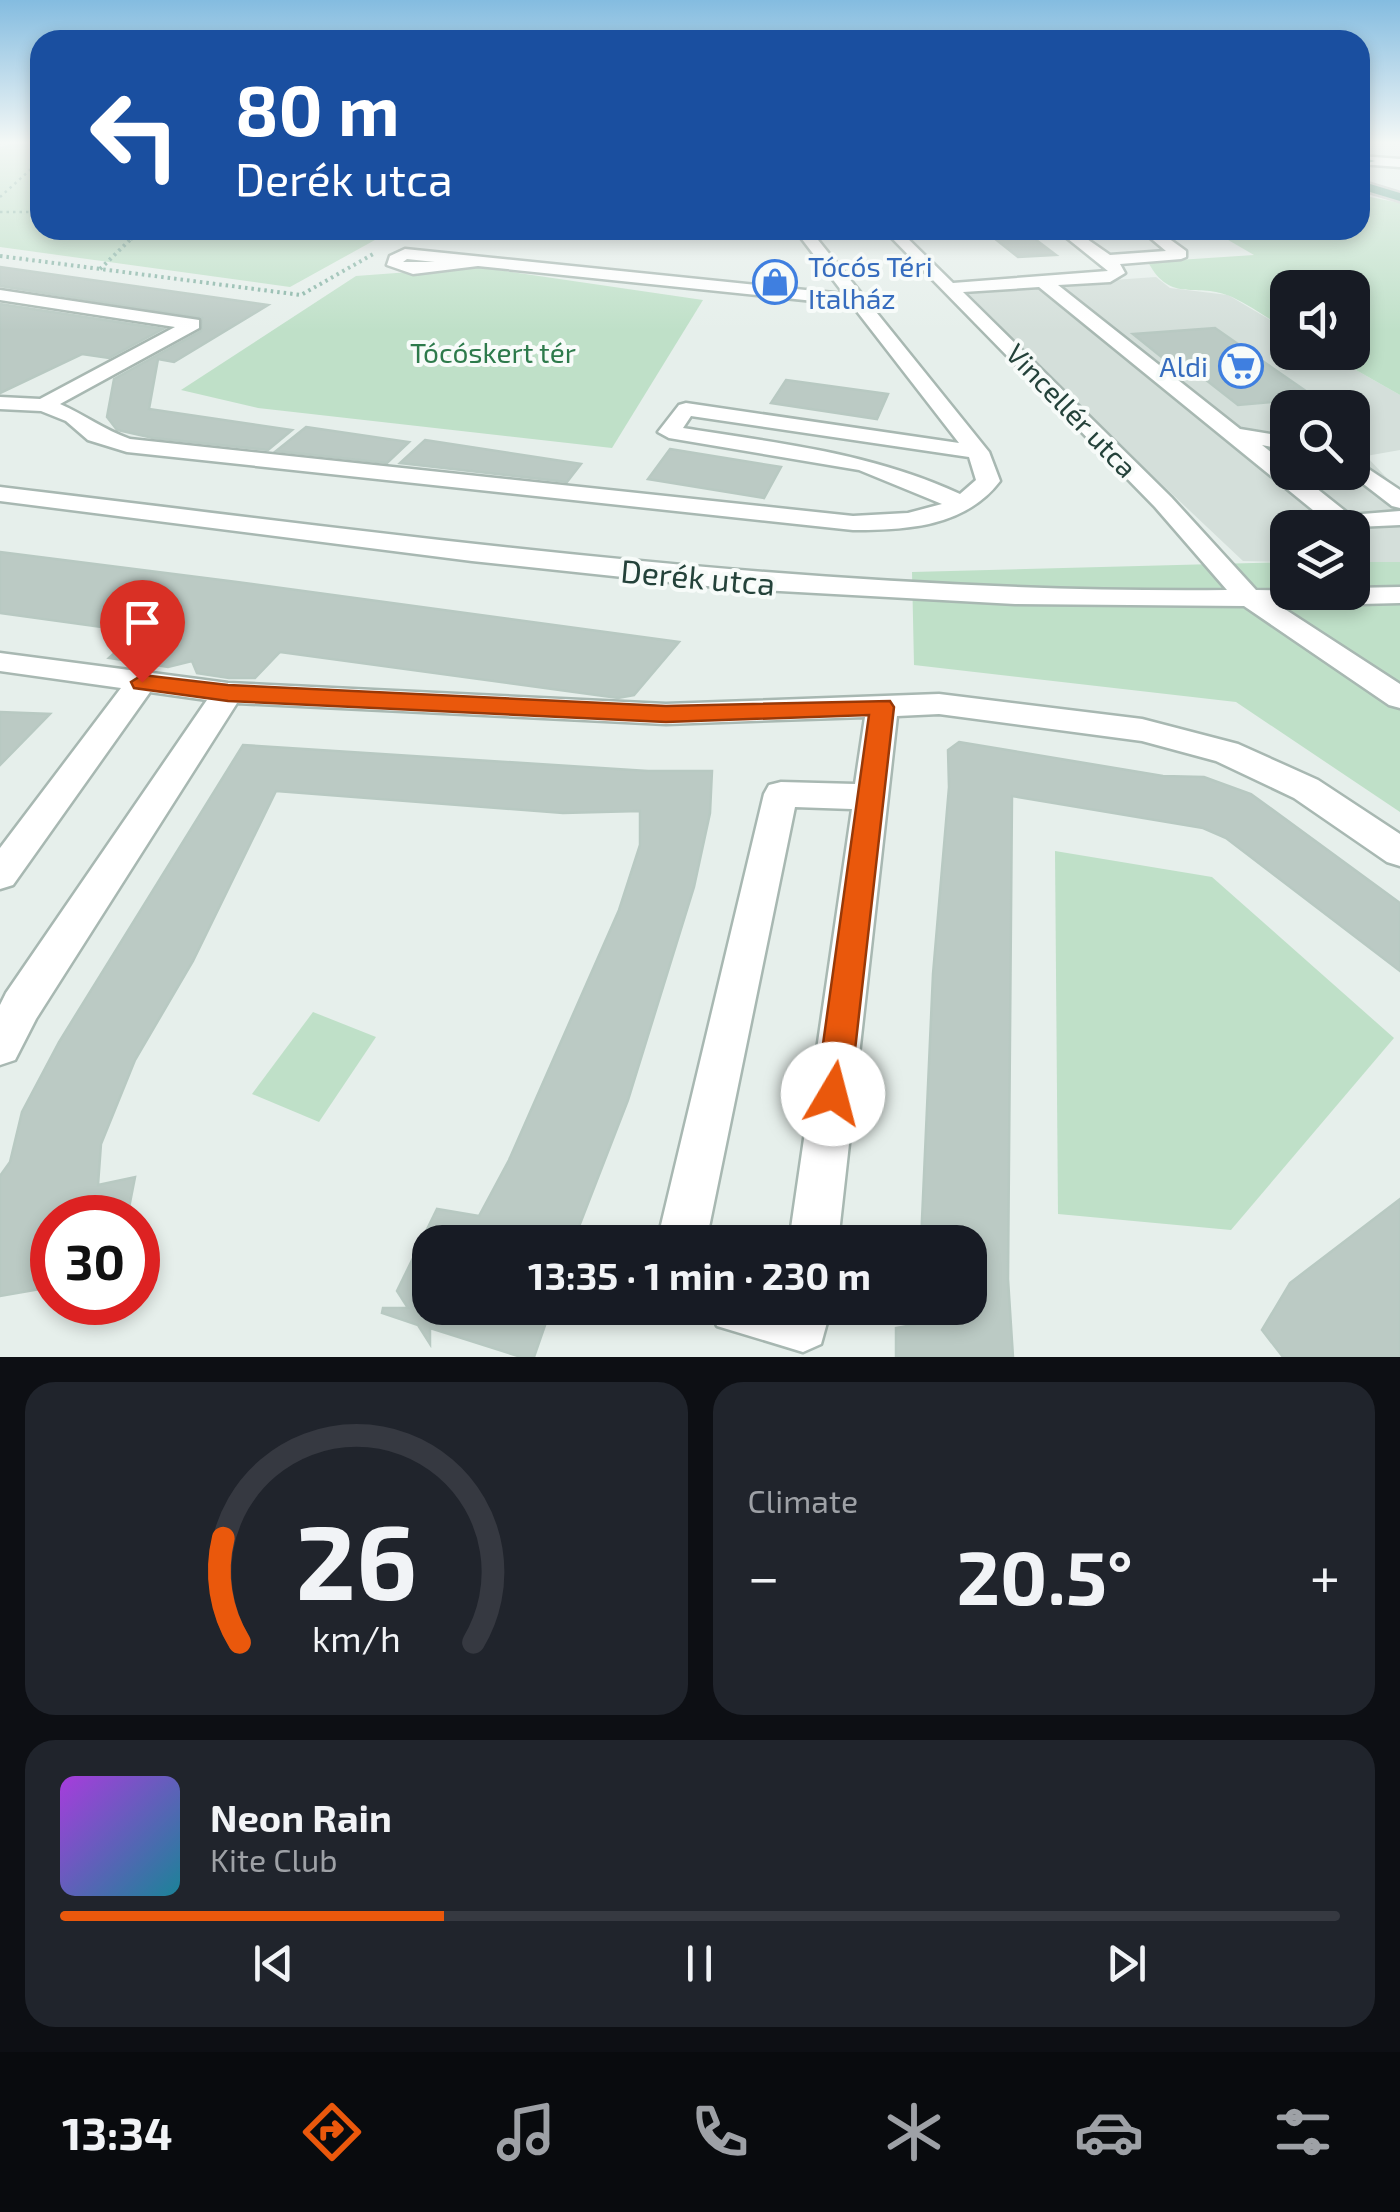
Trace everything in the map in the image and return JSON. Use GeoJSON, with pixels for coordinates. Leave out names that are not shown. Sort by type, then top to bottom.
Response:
{"type":"FeatureCollection","features":[{"type":"Feature","properties":{"kind":"street"},"geometry":{"type":"LineString","coordinates":[[810,240],[978,452],[988,481],[963,505],[863,464],[669,432],[686,409],[978,452]]}},
{"type":"Feature","properties":{"kind":"street","name":"Vincellér utca"},"geometry":{"type":"LineString","coordinates":[[901,240],[1190,530],[1247,596],[1400,698]]}},
{"type":"Feature","properties":{"kind":"street"},"geometry":{"type":"LineString","coordinates":[[950,288],[1110,278],[1117,272],[1078,240]]}},
{"type":"Feature","properties":{"kind":"street"},"geometry":{"type":"LineString","coordinates":[[1107,260],[1181,254],[1162,240]]}},
{"type":"Feature","properties":{"kind":"street"},"geometry":{"type":"LineString","coordinates":[[478,261],[857,300]]}},
{"type":"Feature","properties":{"kind":"street"},"geometry":{"type":"LineString","coordinates":[[1043,282],[1329,510]]}},
{"type":"Feature","properties":{"kind":"street"},"geometry":{"type":"LineString","coordinates":[[0,294],[193,324],[44,405]]}},
{"type":"Feature","properties":{"kind":"street","name":"Derék utca"},"geometry":{"type":"LineString","coordinates":[[0,403],[44,405],[73,417],[96,435],[128,445],[852,524],[917,520],[963,505]]}},
{"type":"Feature","properties":{"kind":"street"},"geometry":{"type":"LineString","coordinates":[[1233,434],[1270,441]]}},
{"type":"Feature","properties":{"kind":"street"},"geometry":{"type":"LineString","coordinates":[[1370,480],[1400,502]]}},
{"type":"Feature","properties":{"kind":"street","name":"Derék utca"},"geometry":{"type":"LineString","coordinates":[[0,494],[610,568],[743,580],[1122,600],[1400,595]]}},
{"type":"Feature","properties":{"kind":"street"},"geometry":{"type":"LineString","coordinates":[[1370,521],[1400,518]]}},
{"type":"Feature","properties":{"kind":"street"},"geometry":{"type":"LineString","coordinates":[[1370,528],[1400,542]]}},
{"type":"Feature","properties":{"kind":"street"},"geometry":{"type":"LineString","coordinates":[[0,662],[228,693],[666,714],[939,704],[1142,730],[1226,752],[1306,788],[1400,852]]}},
{"type":"Feature","properties":{"kind":"street"},"geometry":{"type":"LineString","coordinates":[[0,875],[142,682]]}},
{"type":"Feature","properties":{"kind":"street"},"geometry":{"type":"LineString","coordinates":[[0,1046],[20,1006],[228,693]]}},
{"type":"Feature","properties":{"kind":"street"},"geometry":{"type":"LineString","coordinates":[[816,1225],[882,707]]}},
{"type":"Feature","properties":{"kind":"street"},"geometry":{"type":"LineString","coordinates":[[685,1225],[781,794],[872,797]]}},
{"type":"Feature","properties":{"kind":"path"},"geometry":{"type":"LineString","coordinates":[[0,212],[30,212]]}},
{"type":"Feature","properties":{"kind":"path"},"geometry":{"type":"LineString","coordinates":[[100,269],[130,240]]}},
{"type":"Feature","properties":{"kind":"path"},"geometry":{"type":"LineString","coordinates":[[0,256],[301,296],[382,249]]}},
{"type":"Feature","properties":{"kind":"shaded area"},"geometry":{"type":"Polygon","coordinates":[[[1156,277],[1170,288],[1228,295],[1270,320],[1270,370],[1356,370],[1400,395],[1400,450],[1370,455],[1370,390],[1270,390],[1270,490],[1370,490],[1370,460],[1400,492],[1400,562],[1370,562],[1370,510],[1270,510],[1270,562],[1243,561],[957,291],[1156,277]]]}},
{"type":"Feature","properties":{"kind":"green space"},"geometry":{"type":"Polygon","coordinates":[[[0,204],[30,204],[30,240],[375,240],[290,287],[0,247],[0,204]]]}},
{"type":"Feature","properties":{"kind":"green space"},"geometry":{"type":"Polygon","coordinates":[[[1370,204],[1400,204],[1400,395],[1356,370],[1370,370],[1370,270],[1270,270],[1270,319],[1232,297],[1175,288],[1157,275],[1148,262],[1254,255],[1228,240],[1370,240],[1370,204]]]}},
{"type":"Feature","properties":{"kind":"green space","name":"Tócóskert tér"},"geometry":{"type":"Polygon","coordinates":[[[477,267],[703,300],[612,448],[258,408],[181,390],[356,276],[477,267]]]}},
{"type":"Feature","properties":{"kind":"green space"},"geometry":{"type":"Polygon","coordinates":[[[1270,562],[1270,610],[1370,610],[1370,562],[1400,562],[1400,812],[1236,702],[914,665],[912,572],[1270,562]]]}},
{"type":"Feature","properties":{"kind":"green space"},"geometry":{"type":"Polygon","coordinates":[[[1055,851],[1212,877],[1394,1038],[1231,1230],[1058,1214],[1055,851]]]}},
{"type":"Feature","properties":{"kind":"green space"},"geometry":{"type":"Polygon","coordinates":[[[313,1012],[376,1037],[319,1122],[252,1094],[313,1012]]]}},
{"type":"Feature","properties":{"kind":"building"},"geometry":{"type":"Polygon","coordinates":[[[997,240],[1036,240],[1056,255],[1018,257],[997,240]]]}},
{"type":"Feature","properties":{"kind":"building"},"geometry":{"type":"Polygon","coordinates":[[[0,267],[268,305],[174,362],[158,359],[149,409],[292,430],[268,450],[153,438],[117,430],[107,417],[114,379],[201,331],[202,318],[0,286],[0,267]]]}},
{"type":"Feature","properties":{"kind":"building"},"geometry":{"type":"Polygon","coordinates":[[[0,304],[163,329],[109,358],[82,354],[0,393],[0,304]]]}},
{"type":"Feature","properties":{"kind":"building","name":"Aldi"},"geometry":{"type":"Polygon","coordinates":[[[1215,328],[1270,366],[1270,370],[1304,390],[1270,390],[1270,402],[1238,405],[1178,358],[1164,359],[1133,334],[1215,328]]]}},
{"type":"Feature","properties":{"kind":"building"},"geometry":{"type":"Polygon","coordinates":[[[786,380],[888,394],[877,419],[771,403],[786,380]]]}},
{"type":"Feature","properties":{"kind":"building"},"geometry":{"type":"Polygon","coordinates":[[[306,427],[409,442],[387,463],[276,451],[306,427]]]}},
{"type":"Feature","properties":{"kind":"building"},"geometry":{"type":"Polygon","coordinates":[[[425,440],[581,464],[567,482],[400,463],[425,440]]]}},
{"type":"Feature","properties":{"kind":"building"},"geometry":{"type":"Polygon","coordinates":[[[670,449],[781,467],[764,498],[648,479],[670,449]]]}},
{"type":"Feature","properties":{"kind":"building"},"geometry":{"type":"Polygon","coordinates":[[[0,552],[679,642],[634,695],[618,698],[280,652],[255,678],[229,678],[197,673],[192,661],[168,667],[109,658],[138,632],[0,613],[0,552]]]}},
{"type":"Feature","properties":{"kind":"building"},"geometry":{"type":"Polygon","coordinates":[[[0,712],[50,714],[0,765],[0,712]]]}},
{"type":"Feature","properties":{"kind":"building"},"geometry":{"type":"Polygon","coordinates":[[[959,742],[1163,776],[1204,777],[1251,794],[1400,903],[1400,971],[1226,838],[1203,828],[1012,796],[1008,1279],[1013,1357],[896,1357],[896,1328],[987,1325],[987,1225],[922,1225],[933,974],[949,787],[948,750],[959,742]]]}},
{"type":"Feature","properties":{"kind":"building"},"geometry":{"type":"Polygon","coordinates":[[[243,745],[648,771],[712,771],[710,813],[694,887],[628,1100],[580,1225],[429,1225],[437,1209],[479,1216],[509,1160],[619,910],[640,845],[640,811],[563,813],[276,791],[193,961],[135,1060],[101,1144],[98,1185],[135,1177],[131,1195],[30,1195],[30,1291],[0,1296],[0,1176],[10,1162],[22,1112],[59,1042],[243,745]]]}},
{"type":"Feature","properties":{"kind":"building"},"geometry":{"type":"Polygon","coordinates":[[[1400,1199],[1400,1357],[1283,1357],[1262,1330],[1290,1283],[1400,1199]]]}},
{"type":"Feature","properties":{"kind":"building"},"geometry":{"type":"Polygon","coordinates":[[[412,1260],[412,1323],[382,1313],[383,1308],[408,1308],[397,1291],[412,1260]]]}},
{"type":"Feature","properties":{"kind":"building"},"geometry":{"type":"Polygon","coordinates":[[[418,1325],[545,1325],[534,1357],[521,1357],[430,1328],[430,1344],[418,1325]]]}},
{"type":"Feature","properties":{"kind":"place","name":"Tócós Téri Italház"},"geometry":{"type":"Point","coordinates":[775,282]}},
{"type":"Feature","properties":{"kind":"place","name":"Aldi"},"geometry":{"type":"Point","coordinates":[1241,366]}},
{"type":"Feature","properties":{"kind":"route"},"geometry":{"type":"LineString","coordinates":[[142,682],[228,693],[666,714],[882,707],[833,1094]]}}]}
